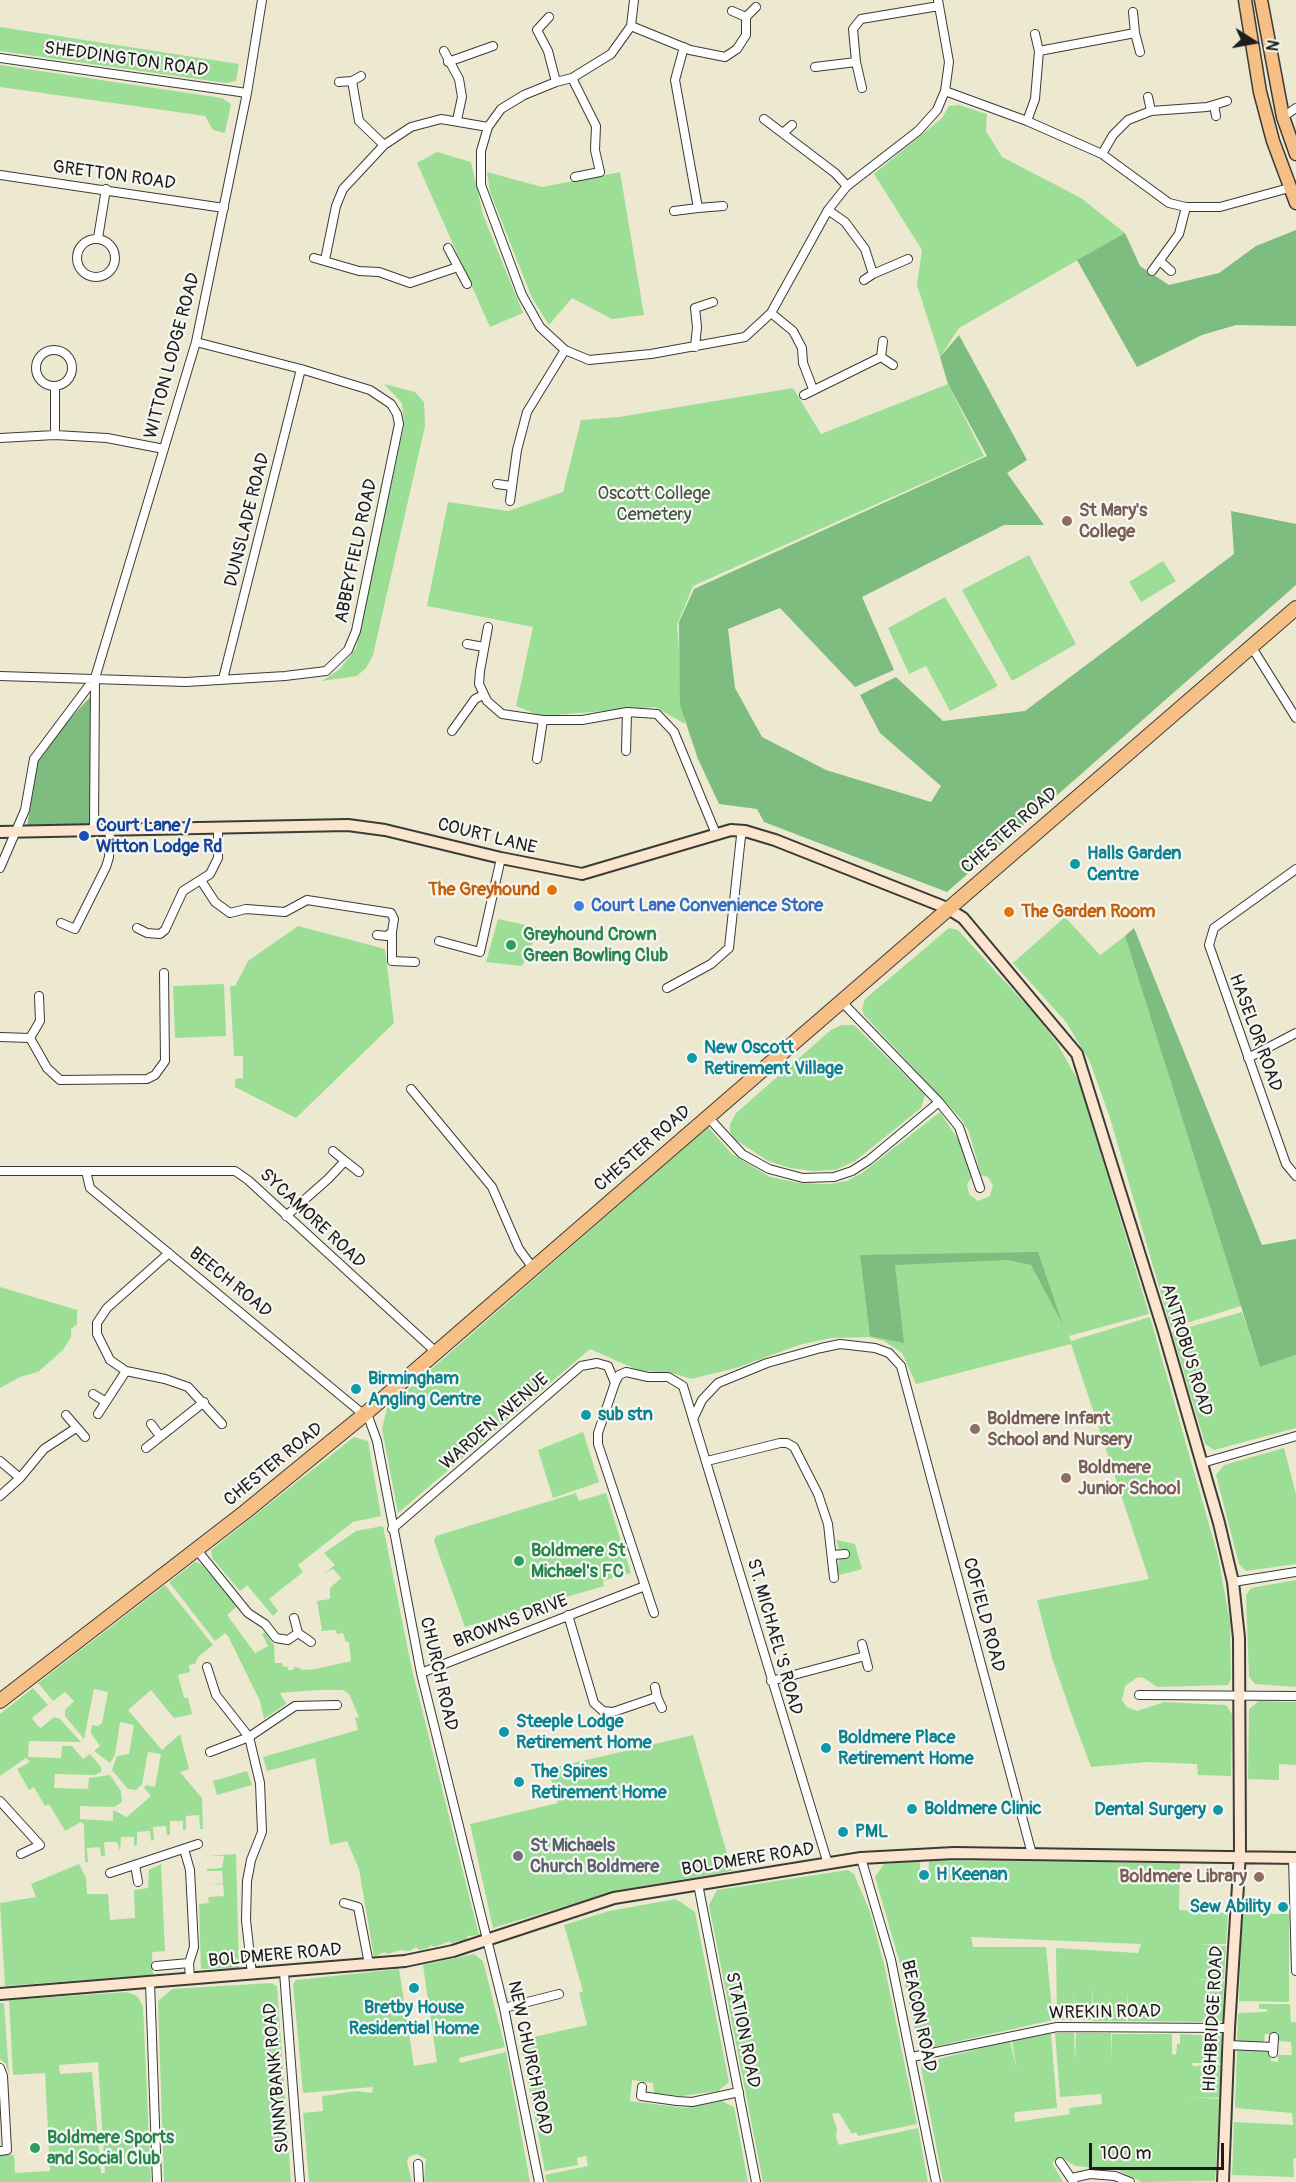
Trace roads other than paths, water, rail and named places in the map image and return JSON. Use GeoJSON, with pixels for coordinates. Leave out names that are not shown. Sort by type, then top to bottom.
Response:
{"type":"FeatureCollection","features":[{"type":"Feature","properties":{"kind":"highway","name":"CHESTER ROAD"},"geometry":{"type":"LineString","coordinates":[[0,1701],[197,1550],[365,1414],[1296,608]]}},
{"type":"Feature","properties":{"kind":"main road"},"geometry":{"type":"LineString","coordinates":[[1245,0],[1260,92],[1289,188],[1296,203]]}},
{"type":"Feature","properties":{"kind":"main road"},"geometry":{"type":"LineString","coordinates":[[1261,0],[1282,117],[1296,153]]}},
{"type":"Feature","properties":{"kind":"main road"},"geometry":{"type":"LineString","coordinates":[[1260,92],[1276,86]]}},
{"type":"Feature","properties":{"kind":"street","name":"WITTON LODGE ROAD"},"geometry":{"type":"LineString","coordinates":[[94,829],[95,678],[196,342],[247,93],[262,0]]}},
{"type":"Feature","properties":{"kind":"street"},"geometry":{"type":"LineString","coordinates":[[634,0],[631,26],[611,54],[572,78],[555,82],[501,109],[488,127],[481,151],[481,185],[522,295],[540,327],[564,350],[589,360],[694,347],[745,337],[771,313],[828,210],[847,186],[918,131],[937,110],[945,91],[949,62],[939,3],[861,19],[853,29],[856,62],[862,88]]}},
{"type":"Feature","properties":{"kind":"street"},"geometry":{"type":"LineString","coordinates":[[631,26],[712,57],[725,57],[737,49],[746,35],[746,17],[756,7]]}},
{"type":"Feature","properties":{"kind":"street"},"geometry":{"type":"LineString","coordinates":[[732,10],[746,17]]}},
{"type":"Feature","properties":{"kind":"street"},"geometry":{"type":"LineString","coordinates":[[1133,12],[1140,52]]}},
{"type":"Feature","properties":{"kind":"street"},"geometry":{"type":"LineString","coordinates":[[537,30],[549,17]]}},
{"type":"Feature","properties":{"kind":"street"},"geometry":{"type":"LineString","coordinates":[[529,26],[537,30],[548,51],[555,82]]}},
{"type":"Feature","properties":{"kind":"street"},"geometry":{"type":"LineString","coordinates":[[1040,51],[1135,33]]}},
{"type":"Feature","properties":{"kind":"street"},"geometry":{"type":"LineString","coordinates":[[1028,121],[1035,99],[1040,51],[1035,34]]}},
{"type":"Feature","properties":{"kind":"street"},"geometry":{"type":"LineString","coordinates":[[448,62],[493,46]]}},
{"type":"Feature","properties":{"kind":"street"},"geometry":{"type":"LineString","coordinates":[[684,47],[675,80],[698,208]]}},
{"type":"Feature","properties":{"kind":"street"},"geometry":{"type":"LineString","coordinates":[[444,51],[459,79],[462,97],[457,120]]}},
{"type":"Feature","properties":{"kind":"street","name":"SHEDDINGTON ROAD"},"geometry":{"type":"LineString","coordinates":[[0,58],[247,93]]}},
{"type":"Feature","properties":{"kind":"street"},"geometry":{"type":"LineString","coordinates":[[815,67],[856,62]]}},
{"type":"Feature","properties":{"kind":"street"},"geometry":{"type":"LineString","coordinates":[[339,82],[352,81],[361,76]]}},
{"type":"Feature","properties":{"kind":"street"},"geometry":{"type":"LineString","coordinates":[[572,78],[596,126],[595,150],[603,171],[575,177]]}},
{"type":"Feature","properties":{"kind":"street"},"geometry":{"type":"LineString","coordinates":[[352,81],[359,121],[384,145]]}},
{"type":"Feature","properties":{"kind":"street"},"geometry":{"type":"LineString","coordinates":[[945,91],[1028,121],[1102,154],[1169,203],[1186,207],[1220,207],[1289,188]]}},
{"type":"Feature","properties":{"kind":"street"},"geometry":{"type":"LineString","coordinates":[[1148,97],[1151,111]]}},
{"type":"Feature","properties":{"kind":"street"},"geometry":{"type":"LineString","coordinates":[[1102,154],[1113,135],[1128,120],[1151,111],[1214,105],[1227,101]]}},
{"type":"Feature","properties":{"kind":"street"},"geometry":{"type":"LineString","coordinates":[[1214,105],[1216,116]]}},
{"type":"Feature","properties":{"kind":"street"},"geometry":{"type":"LineString","coordinates":[[1282,117],[1296,108]]}},
{"type":"Feature","properties":{"kind":"street"},"geometry":{"type":"LineString","coordinates":[[325,260],[336,206],[343,189],[384,145],[411,127],[441,119],[488,127]]}},
{"type":"Feature","properties":{"kind":"street"},"geometry":{"type":"LineString","coordinates":[[764,119],[835,173],[847,186]]}},
{"type":"Feature","properties":{"kind":"street"},"geometry":{"type":"LineString","coordinates":[[783,133],[792,125]]}},
{"type":"Feature","properties":{"kind":"street","name":"GRETTON ROAD"},"geometry":{"type":"LineString","coordinates":[[0,176],[106,189],[224,208]]}},
{"type":"Feature","properties":{"kind":"street"},"geometry":{"type":"LineString","coordinates":[[98,238],[106,189]]}},
{"type":"Feature","properties":{"kind":"street"},"geometry":{"type":"LineString","coordinates":[[674,211],[723,206]]}},
{"type":"Feature","properties":{"kind":"street"},"geometry":{"type":"LineString","coordinates":[[1152,271],[1161,262],[1179,234],[1186,207]]}},
{"type":"Feature","properties":{"kind":"street"},"geometry":{"type":"LineString","coordinates":[[828,210],[845,222],[860,242],[873,274]]}},
{"type":"Feature","properties":{"kind":"street"},"geometry":{"type":"LineString","coordinates":[[98,238],[111,246],[116,260],[108,273],[94,277],[80,269],[78,254],[83,244],[98,238]]}},
{"type":"Feature","properties":{"kind":"street"},"geometry":{"type":"LineString","coordinates":[[448,248],[467,284]]}},
{"type":"Feature","properties":{"kind":"street"},"geometry":{"type":"LineString","coordinates":[[314,258],[359,271],[379,272],[410,283],[458,267]]}},
{"type":"Feature","properties":{"kind":"street"},"geometry":{"type":"LineString","coordinates":[[864,280],[908,259]]}},
{"type":"Feature","properties":{"kind":"street"},"geometry":{"type":"LineString","coordinates":[[1161,262],[1171,271]]}},
{"type":"Feature","properties":{"kind":"street"},"geometry":{"type":"LineString","coordinates":[[694,347],[697,327],[693,304],[713,302]]}},
{"type":"Feature","properties":{"kind":"street"},"geometry":{"type":"LineString","coordinates":[[771,313],[793,331],[802,348],[803,363],[813,389]]}},
{"type":"Feature","properties":{"kind":"street"},"geometry":{"type":"LineString","coordinates":[[881,357],[883,340]]}},
{"type":"Feature","properties":{"kind":"street","name":"ABBEYFIELD ROAD"},"geometry":{"type":"LineString","coordinates":[[0,676],[186,682],[326,672],[348,650],[356,631],[399,424],[397,414],[391,404],[370,390],[301,369],[196,342]]}},
{"type":"Feature","properties":{"kind":"street"},"geometry":{"type":"LineString","coordinates":[[51,349],[63,351],[72,365],[68,380],[55,387],[43,382],[36,370],[38,359],[51,349]]}},
{"type":"Feature","properties":{"kind":"street"},"geometry":{"type":"LineString","coordinates":[[510,501],[520,433],[527,412],[564,350]]}},
{"type":"Feature","properties":{"kind":"street"},"geometry":{"type":"LineString","coordinates":[[804,395],[881,357]]}},
{"type":"Feature","properties":{"kind":"street"},"geometry":{"type":"LineString","coordinates":[[881,357],[893,365]]}},
{"type":"Feature","properties":{"kind":"street","name":"DUNSLADE ROAD"},"geometry":{"type":"LineString","coordinates":[[223,679],[301,369]]}},
{"type":"Feature","properties":{"kind":"street"},"geometry":{"type":"LineString","coordinates":[[55,387],[55,435]]}},
{"type":"Feature","properties":{"kind":"street"},"geometry":{"type":"LineString","coordinates":[[0,438],[55,435],[107,438],[164,449]]}},
{"type":"Feature","properties":{"kind":"street"},"geometry":{"type":"LineString","coordinates":[[497,484],[511,486]]}},
{"type":"Feature","properties":{"kind":"street"},"geometry":{"type":"LineString","coordinates":[[488,627],[480,671],[483,695],[502,714],[543,720],[582,720],[627,712],[657,714],[674,732],[716,834]]}},
{"type":"Feature","properties":{"kind":"street"},"geometry":{"type":"LineString","coordinates":[[467,644],[484,647]]}},
{"type":"Feature","properties":{"kind":"street"},"geometry":{"type":"LineString","coordinates":[[1251,646],[1296,718]]}},
{"type":"Feature","properties":{"kind":"street","name":"WITTON LODGE ROAD"},"geometry":{"type":"LineString","coordinates":[[0,868],[25,810],[34,759],[95,678]]}},
{"type":"Feature","properties":{"kind":"street"},"geometry":{"type":"LineString","coordinates":[[452,731],[459,713],[483,695]]}},
{"type":"Feature","properties":{"kind":"street"},"geometry":{"type":"LineString","coordinates":[[626,751],[627,712]]}},
{"type":"Feature","properties":{"kind":"street"},"geometry":{"type":"LineString","coordinates":[[537,759],[543,720]]}},
{"type":"Feature","properties":{"kind":"street","name":"COURT LANE"},"geometry":{"type":"LineString","coordinates":[[0,832],[320,825],[372,827],[560,871],[586,873],[731,830],[745,831],[768,837],[947,908]]}},
{"type":"Feature","properties":{"kind":"street"},"geometry":{"type":"LineString","coordinates":[[137,928],[147,933],[160,934],[165,930],[183,891],[202,882],[216,866],[218,827]]}},
{"type":"Feature","properties":{"kind":"street"},"geometry":{"type":"LineString","coordinates":[[61,923],[75,929],[109,857],[110,828]]}},
{"type":"Feature","properties":{"kind":"street"},"geometry":{"type":"LineString","coordinates":[[667,988],[711,964],[729,948],[741,836],[745,831]]}},
{"type":"Feature","properties":{"kind":"street"},"geometry":{"type":"LineString","coordinates":[[439,941],[480,952],[501,858]]}},
{"type":"Feature","properties":{"kind":"street","name":"HASELOR ROAD"},"geometry":{"type":"LineString","coordinates":[[1296,869],[1214,928],[1209,945],[1286,1164],[1296,1176]]}},
{"type":"Feature","properties":{"kind":"street"},"geometry":{"type":"LineString","coordinates":[[202,882],[215,903],[230,913],[246,909],[285,912],[300,902],[315,900],[391,913],[394,919],[392,961],[415,962]]}},
{"type":"Feature","properties":{"kind":"street","name":"ANTROBUS ROAD"},"geometry":{"type":"LineString","coordinates":[[947,908],[963,918],[1077,1053],[1202,1463],[1233,1582],[1239,1638],[1239,1857]]}},
{"type":"Feature","properties":{"kind":"street"},"geometry":{"type":"LineString","coordinates":[[377,935],[387,936],[392,932]]}},
{"type":"Feature","properties":{"kind":"street"},"geometry":{"type":"LineString","coordinates":[[30,1038],[47,1068],[60,1080],[135,1080],[155,1075],[161,1068],[166,1052],[164,973]]}},
{"type":"Feature","properties":{"kind":"street"},"geometry":{"type":"LineString","coordinates":[[30,1038],[40,1021],[39,996]]}},
{"type":"Feature","properties":{"kind":"street"},"geometry":{"type":"LineString","coordinates":[[841,1001],[939,1102],[959,1127],[980,1188]]}},
{"type":"Feature","properties":{"kind":"street"},"geometry":{"type":"LineString","coordinates":[[1248,1058],[1296,1034]]}},
{"type":"Feature","properties":{"kind":"street"},"geometry":{"type":"LineString","coordinates":[[0,1037],[30,1038]]}},
{"type":"Feature","properties":{"kind":"street"},"geometry":{"type":"LineString","coordinates":[[411,1089],[492,1187],[519,1249],[533,1268]]}},
{"type":"Feature","properties":{"kind":"street"},"geometry":{"type":"LineString","coordinates":[[707,1116],[742,1154],[769,1169],[803,1178],[834,1177],[852,1172],[869,1160],[939,1102]]}},
{"type":"Feature","properties":{"kind":"street"},"geometry":{"type":"LineString","coordinates":[[333,1151],[359,1172]]}},
{"type":"Feature","properties":{"kind":"street"},"geometry":{"type":"LineString","coordinates":[[286,1216],[345,1161]]}},
{"type":"Feature","properties":{"kind":"street","name":"SYCAMORE ROAD"},"geometry":{"type":"LineString","coordinates":[[0,1171],[235,1171],[436,1352]]}},
{"type":"Feature","properties":{"kind":"street","name":"BEECH ROAD"},"geometry":{"type":"LineString","coordinates":[[86,1171],[90,1188],[365,1414]]}},
{"type":"Feature","properties":{"kind":"street"},"geometry":{"type":"LineString","coordinates":[[169,1254],[107,1308],[98,1323],[97,1334],[102,1349],[110,1360],[126,1371],[177,1383],[188,1388],[204,1402],[222,1424]]}},
{"type":"Feature","properties":{"kind":"street","name":"COFIELD ROAD"},"geometry":{"type":"LineString","coordinates":[[694,1417],[702,1400],[718,1383],[767,1363],[840,1344],[860,1345],[889,1353],[901,1366],[1032,1854]]}},
{"type":"Feature","properties":{"kind":"street","name":"WARDEN AVENUE"},"geometry":{"type":"LineString","coordinates":[[392,1529],[581,1366],[597,1363],[608,1366],[615,1383]]}},
{"type":"Feature","properties":{"kind":"street"},"geometry":{"type":"LineString","coordinates":[[98,1414],[126,1371]]}},
{"type":"Feature","properties":{"kind":"street","name":"ST. MICHAEL'S ROAD"},"geometry":{"type":"LineString","coordinates":[[615,1383],[619,1375],[626,1372],[674,1379],[683,1386],[828,1864]]}},
{"type":"Feature","properties":{"kind":"street"},"geometry":{"type":"LineString","coordinates":[[615,1383],[598,1433],[598,1444],[654,1613]]}},
{"type":"Feature","properties":{"kind":"street"},"geometry":{"type":"LineString","coordinates":[[93,1394],[106,1402]]}},
{"type":"Feature","properties":{"kind":"street"},"geometry":{"type":"LineString","coordinates":[[146,1448],[204,1402]]}},
{"type":"Feature","properties":{"kind":"street","name":"CHURCH ROAD"},"geometry":{"type":"LineString","coordinates":[[365,1414],[377,1441],[421,1673],[488,1940]]}},
{"type":"Feature","properties":{"kind":"street"},"geometry":{"type":"LineString","coordinates":[[66,1415],[84,1437]]}},
{"type":"Feature","properties":{"kind":"street"},"geometry":{"type":"LineString","coordinates":[[151,1424],[160,1436]]}},
{"type":"Feature","properties":{"kind":"street"},"geometry":{"type":"LineString","coordinates":[[0,1496],[20,1478],[44,1449],[76,1428]]}},
{"type":"Feature","properties":{"kind":"street"},"geometry":{"type":"LineString","coordinates":[[1202,1463],[1296,1436]]}},
{"type":"Feature","properties":{"kind":"street"},"geometry":{"type":"LineString","coordinates":[[707,1461],[780,1443],[794,1447],[818,1494],[828,1524],[834,1578]]}},
{"type":"Feature","properties":{"kind":"street"},"geometry":{"type":"LineString","coordinates":[[0,1461],[20,1478]]}},
{"type":"Feature","properties":{"kind":"street"},"geometry":{"type":"LineString","coordinates":[[197,1550],[238,1596],[248,1613],[265,1624],[276,1638],[288,1640],[298,1633]]}},
{"type":"Feature","properties":{"kind":"street"},"geometry":{"type":"LineString","coordinates":[[832,1555],[845,1554]]}},
{"type":"Feature","properties":{"kind":"street"},"geometry":{"type":"LineString","coordinates":[[1233,1582],[1296,1572]]}},
{"type":"Feature","properties":{"kind":"street","name":"BROWNS DRIVE"},"geometry":{"type":"LineString","coordinates":[[421,1673],[645,1586]]}},
{"type":"Feature","properties":{"kind":"street"},"geometry":{"type":"LineString","coordinates":[[568,1615],[594,1703],[603,1710],[613,1712],[657,1697]]}},
{"type":"Feature","properties":{"kind":"street"},"geometry":{"type":"LineString","coordinates":[[294,1618],[298,1633],[311,1642]]}},
{"type":"Feature","properties":{"kind":"street"},"geometry":{"type":"LineString","coordinates":[[862,1644],[868,1667]]}},
{"type":"Feature","properties":{"kind":"street"},"geometry":{"type":"LineString","coordinates":[[771,1681],[865,1656]]}},
{"type":"Feature","properties":{"kind":"street"},"geometry":{"type":"LineString","coordinates":[[207,1667],[216,1695],[249,1737],[260,1783],[262,1825],[247,1881],[246,1920],[252,1974]]}},
{"type":"Feature","properties":{"kind":"street"},"geometry":{"type":"LineString","coordinates":[[655,1687],[662,1708]]}},
{"type":"Feature","properties":{"kind":"street"},"geometry":{"type":"LineString","coordinates":[[1139,1695],[1296,1696]]}},
{"type":"Feature","properties":{"kind":"street"},"geometry":{"type":"LineString","coordinates":[[210,1752],[249,1737],[295,1706],[337,1705]]}},
{"type":"Feature","properties":{"kind":"street"},"geometry":{"type":"LineString","coordinates":[[0,1801],[40,1845],[21,1854]]}},
{"type":"Feature","properties":{"kind":"street"},"geometry":{"type":"LineString","coordinates":[[111,1873],[198,1844]]}},
{"type":"Feature","properties":{"kind":"street"},"geometry":{"type":"LineString","coordinates":[[184,1849],[190,1870],[194,1947],[189,1963],[190,1979]]}},
{"type":"Feature","properties":{"kind":"street","name":"BOLDMERE ROAD"},"geometry":{"type":"LineString","coordinates":[[0,1994],[284,1972],[369,1964],[444,1953],[614,1898],[861,1858],[908,1854],[1032,1854],[1295,1858]]}},
{"type":"Feature","properties":{"kind":"street","name":"HIGHBRIDGE ROAD"},"geometry":{"type":"LineString","coordinates":[[1223,2182],[1239,1857]]}},
{"type":"Feature","properties":{"kind":"street","name":"BEACON ROAD"},"geometry":{"type":"LineString","coordinates":[[861,1858],[891,1960],[936,2182]]}},
{"type":"Feature","properties":{"kind":"street"},"geometry":{"type":"LineString","coordinates":[[1295,1858],[1296,1971]]}},
{"type":"Feature","properties":{"kind":"street"},"geometry":{"type":"LineString","coordinates":[[135,1865],[138,1882]]}},
{"type":"Feature","properties":{"kind":"street","name":"STATION ROAD"},"geometry":{"type":"LineString","coordinates":[[698,1884],[756,2182]]}},
{"type":"Feature","properties":{"kind":"street"},"geometry":{"type":"LineString","coordinates":[[344,1903],[358,1906],[369,1964]]}},
{"type":"Feature","properties":{"kind":"street","name":"NEW CHURCH ROAD"},"geometry":{"type":"LineString","coordinates":[[488,1940],[539,2182]]}},
{"type":"Feature","properties":{"kind":"street"},"geometry":{"type":"LineString","coordinates":[[156,1966],[189,1963]]}},
{"type":"Feature","properties":{"kind":"street","name":"SUNNYBANK ROAD"},"geometry":{"type":"LineString","coordinates":[[284,1972],[300,2182]]}},
{"type":"Feature","properties":{"kind":"street"},"geometry":{"type":"LineString","coordinates":[[150,1982],[157,2182]]}},
{"type":"Feature","properties":{"kind":"street"},"geometry":{"type":"LineString","coordinates":[[504,2008],[560,1994]]}},
{"type":"Feature","properties":{"kind":"street","name":"WREKIN ROAD"},"geometry":{"type":"LineString","coordinates":[[912,2057],[1055,2027],[1229,2028]]}},
{"type":"Feature","properties":{"kind":"street"},"geometry":{"type":"LineString","coordinates":[[1228,2045],[1273,2050],[1274,2037]]}},
{"type":"Feature","properties":{"kind":"street"},"geometry":{"type":"LineString","coordinates":[[0,2068],[3,2076],[7,2150],[0,2151]]}},
{"type":"Feature","properties":{"kind":"street"},"geometry":{"type":"LineString","coordinates":[[642,2087],[641,2096],[692,2102],[739,2092]]}},
{"type":"Feature","properties":{"kind":"street"},"geometry":{"type":"LineString","coordinates":[[1060,2162],[1072,2180],[1090,2175],[1115,2176],[1130,2182]]}},
{"type":"Feature","properties":{"kind":"street"},"geometry":{"type":"LineString","coordinates":[[418,2164],[419,2182]]}},
{"type":"Feature","properties":{"kind":"place","name":"St Mary's College"},"geometry":{"type":"Point","coordinates":[1067,521]}},
{"type":"Feature","properties":{"kind":"place","name":"Court Lane / Witton Lodge Rd"},"geometry":{"type":"Point","coordinates":[84,836]}},
{"type":"Feature","properties":{"kind":"place","name":"Halls Garden Centre"},"geometry":{"type":"Point","coordinates":[1075,864]}},
{"type":"Feature","properties":{"kind":"place","name":"The Greyhound"},"geometry":{"type":"Point","coordinates":[552,890]}},
{"type":"Feature","properties":{"kind":"place","name":"Court Lane Convenience Store"},"geometry":{"type":"Point","coordinates":[579,906]}},
{"type":"Feature","properties":{"kind":"place","name":"The Garden Room"},"geometry":{"type":"Point","coordinates":[1009,912]}},
{"type":"Feature","properties":{"kind":"place","name":"Greyhound Crown Green Bowling Club"},"geometry":{"type":"Point","coordinates":[511,945]}},
{"type":"Feature","properties":{"kind":"place","name":"New Oscott Retirement Village"},"geometry":{"type":"Point","coordinates":[692,1058]}},
{"type":"Feature","properties":{"kind":"place","name":"Birmingham Angling Centre"},"geometry":{"type":"Point","coordinates":[356,1389]}},
{"type":"Feature","properties":{"kind":"place","name":"sub stn"},"geometry":{"type":"Point","coordinates":[586,1415]}},
{"type":"Feature","properties":{"kind":"place","name":"Boldmere Infant School and Nursery"},"geometry":{"type":"Point","coordinates":[975,1429]}},
{"type":"Feature","properties":{"kind":"place","name":"Boldmere Junior School"},"geometry":{"type":"Point","coordinates":[1066,1478]}},
{"type":"Feature","properties":{"kind":"place","name":"Boldmere St Michael's FC"},"geometry":{"type":"Point","coordinates":[519,1561]}},
{"type":"Feature","properties":{"kind":"place","name":"Steeple Lodge Retirement Home"},"geometry":{"type":"Point","coordinates":[504,1732]}},
{"type":"Feature","properties":{"kind":"place","name":"Boldmere Place Retirement Home"},"geometry":{"type":"Point","coordinates":[826,1748]}},
{"type":"Feature","properties":{"kind":"place","name":"The Spires Retirement Home"},"geometry":{"type":"Point","coordinates":[519,1782]}},
{"type":"Feature","properties":{"kind":"place","name":"Boldmere Clinic"},"geometry":{"type":"Point","coordinates":[912,1809]}},
{"type":"Feature","properties":{"kind":"place","name":"Dental Surgery"},"geometry":{"type":"Point","coordinates":[1218,1810]}},
{"type":"Feature","properties":{"kind":"place","name":"PML"},"geometry":{"type":"Point","coordinates":[843,1832]}},
{"type":"Feature","properties":{"kind":"place","name":"St Michaels Church Boldmere"},"geometry":{"type":"Point","coordinates":[518,1856]}},
{"type":"Feature","properties":{"kind":"place","name":"H Keenan"},"geometry":{"type":"Point","coordinates":[924,1875]}},
{"type":"Feature","properties":{"kind":"place","name":"Boldmere Library"},"geometry":{"type":"Point","coordinates":[1259,1877]}},
{"type":"Feature","properties":{"kind":"place","name":"Sew Ability"},"geometry":{"type":"Point","coordinates":[1283,1907]}},
{"type":"Feature","properties":{"kind":"place","name":"Bretby House Residential Home"},"geometry":{"type":"Point","coordinates":[414,1988]}},
{"type":"Feature","properties":{"kind":"place","name":"Boldmere Sports and Social Club"},"geometry":{"type":"Point","coordinates":[35,2148]}},
{"type":"Feature","properties":{"kind":"park label","name":"Oscott College Cemetery"},"geometry":{"type":"Point","coordinates":[654,504]}}]}
